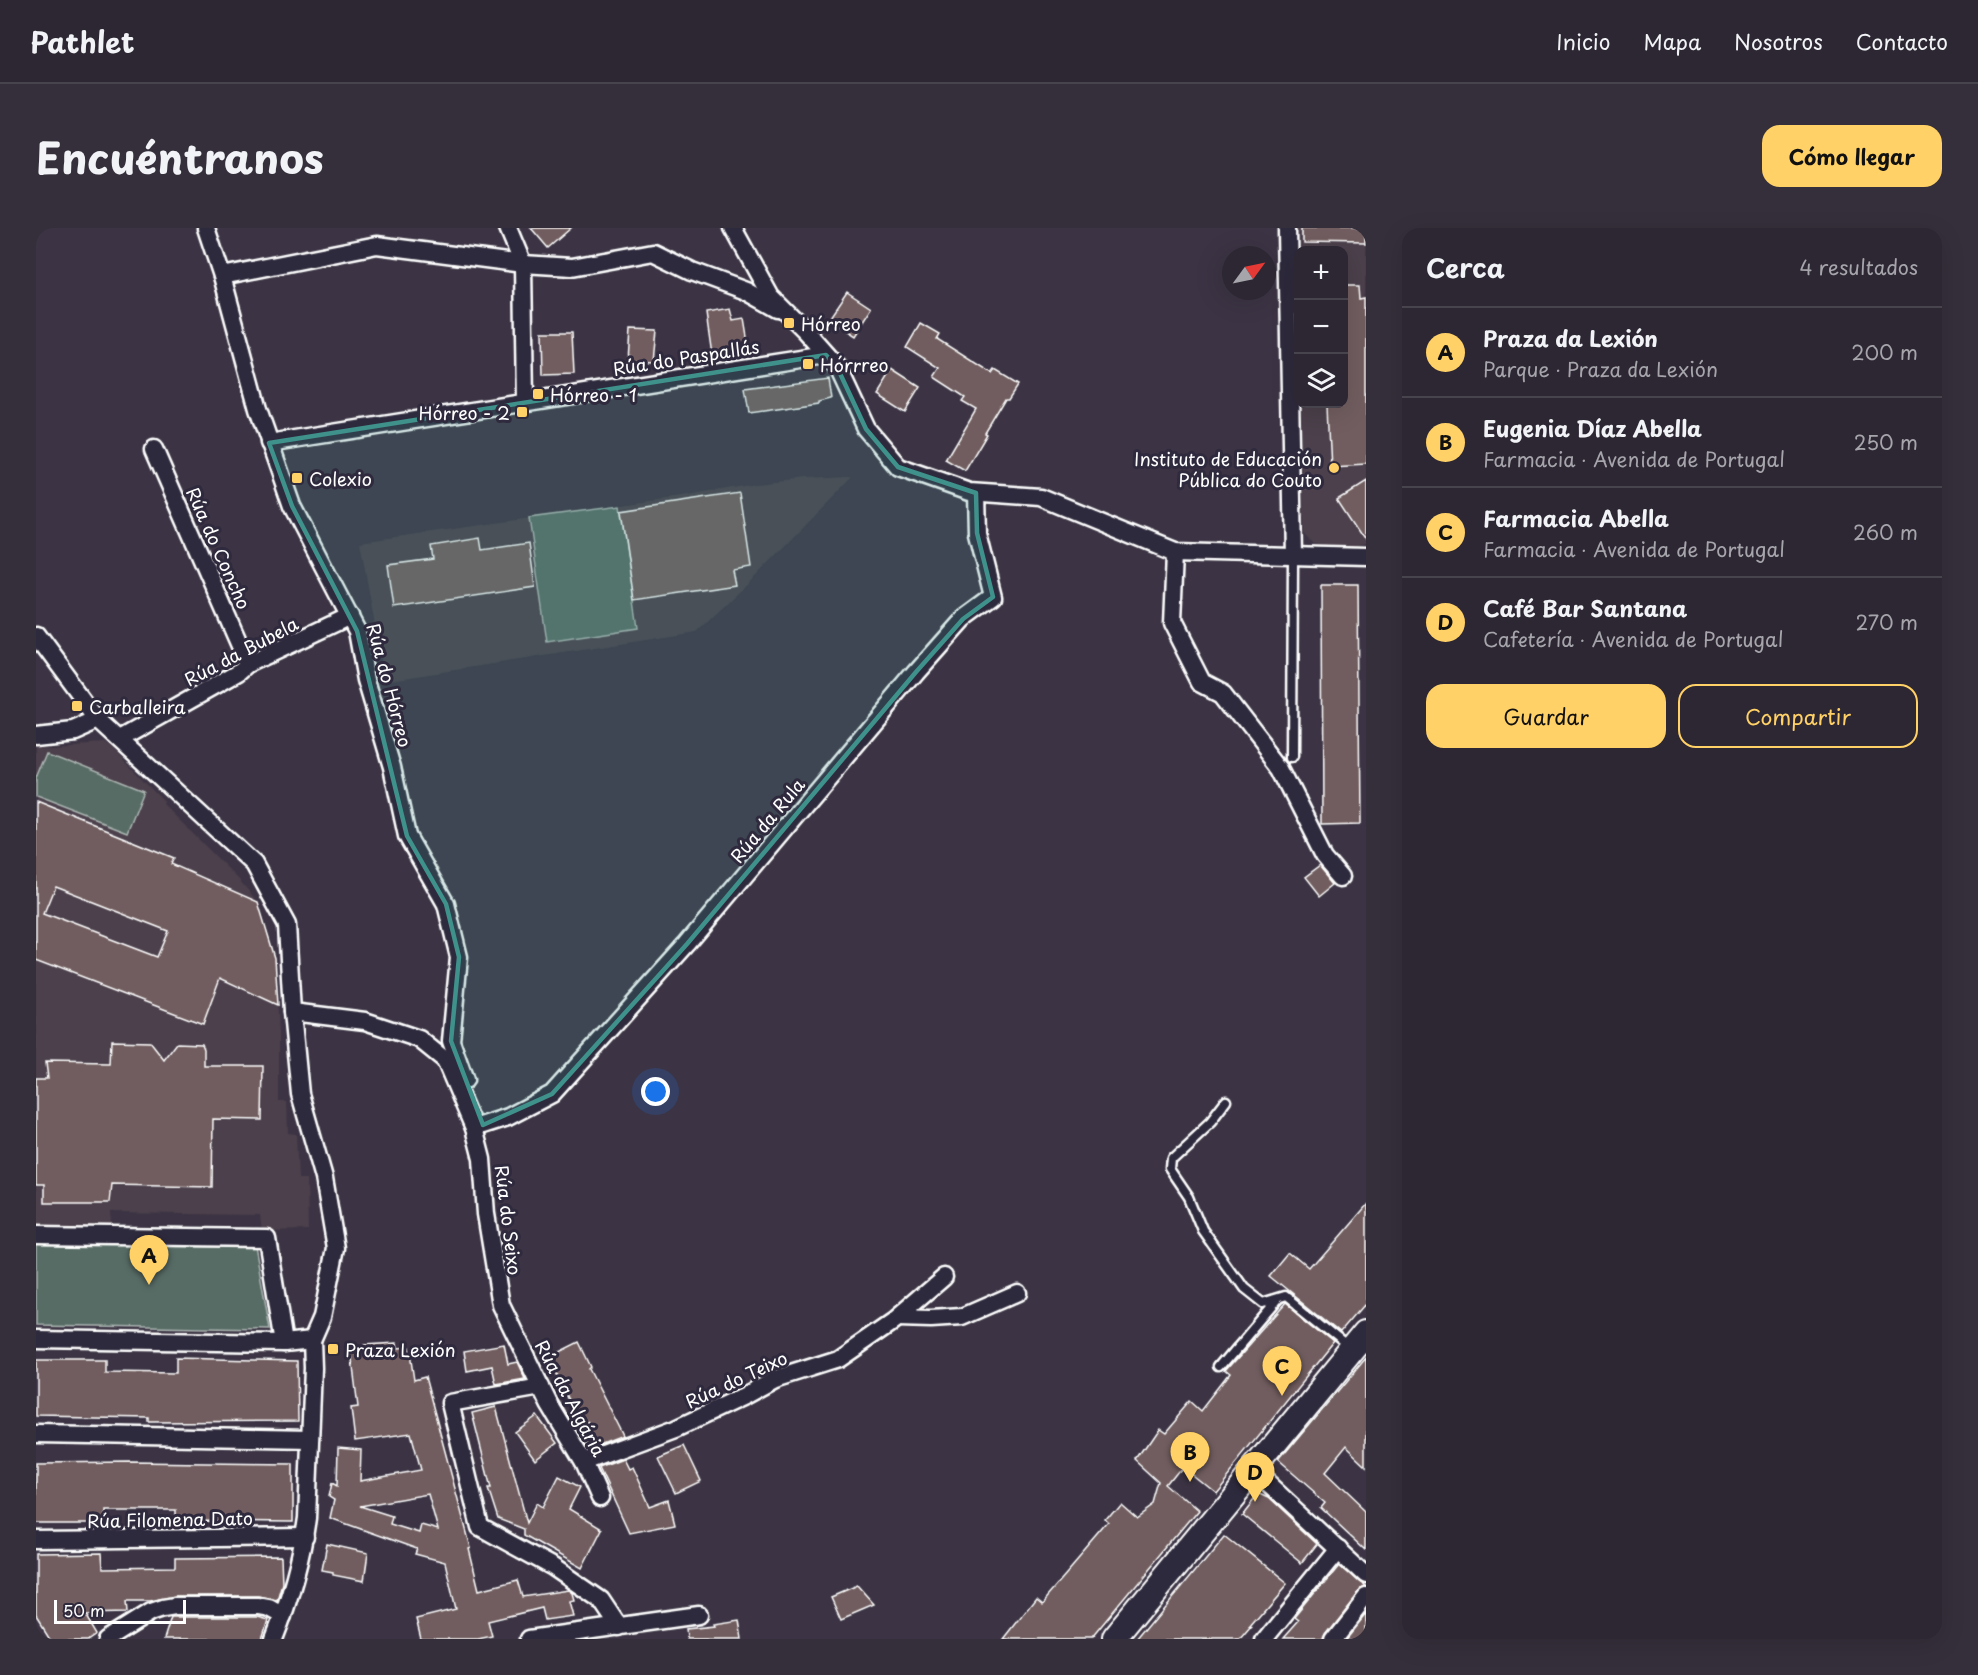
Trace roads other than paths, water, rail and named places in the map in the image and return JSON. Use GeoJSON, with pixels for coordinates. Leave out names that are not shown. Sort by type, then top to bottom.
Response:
{"type":"FeatureCollection","features":[{"type":"Feature","properties":{"kind":"street","name":"Rúa do Hórreo"},"geometry":{"type":"LineString","coordinates":[[206,228],[222,276],[269,443],[292,506],[357,631],[366,680],[392,766],[407,836],[446,904],[459,957],[451,1041],[456,1057]]}},
{"type":"Feature","properties":{"kind":"street"},"geometry":{"type":"LineString","coordinates":[[508,228],[523,264],[525,402]]}},
{"type":"Feature","properties":{"kind":"street"},"geometry":{"type":"LineString","coordinates":[[733,228],[771,297],[837,367],[866,429],[898,467],[969,492],[1041,497],[1175,552],[1366,558]]}},
{"type":"Feature","properties":{"kind":"street"},"geometry":{"type":"LineString","coordinates":[[1287,228],[1293,556]]}},
{"type":"Feature","properties":{"kind":"street"},"geometry":{"type":"LineString","coordinates":[[222,276],[377,244],[523,264],[572,267],[653,252],[692,271],[746,291],[790,315]]}},
{"type":"Feature","properties":{"kind":"street","name":"Rúa do Paspallás"},"geometry":{"type":"LineString","coordinates":[[269,443],[826,355]]}},
{"type":"Feature","properties":{"kind":"street","name":"Rúa do Concho"},"geometry":{"type":"LineString","coordinates":[[154,448],[249,664]]}},
{"type":"Feature","properties":{"kind":"street","name":"Rúa da Rula"},"geometry":{"type":"LineString","coordinates":[[478,1126],[508,1117],[552,1094],[687,944],[963,619],[993,597],[977,533],[976,493]]}},
{"type":"Feature","properties":{"kind":"street"},"geometry":{"type":"LineString","coordinates":[[1175,552],[1172,623],[1202,682],[1223,693],[1281,768],[1325,855],[1343,876]]}},
{"type":"Feature","properties":{"kind":"street","name":"Rúa da Bubela"},"geometry":{"type":"LineString","coordinates":[[120,739],[239,672],[249,664],[350,616]]}},
{"type":"Feature","properties":{"kind":"street"},"geometry":{"type":"LineString","coordinates":[[36,636],[98,720],[254,864],[287,925],[300,1094],[324,1178],[336,1248],[322,1317],[312,1340],[308,1518],[305,1537],[295,1583],[274,1639]]}},
{"type":"Feature","properties":{"kind":"street"},"geometry":{"type":"LineString","coordinates":[[36,735],[73,731],[98,720]]}},
{"type":"Feature","properties":{"kind":"street","name":"Rúa do Seixo"},"geometry":{"type":"LineString","coordinates":[[292,1011],[365,1021],[418,1039],[445,1060],[478,1126]]}},
{"type":"Feature","properties":{"kind":"street","name":"Rúa do Seixo"},"geometry":{"type":"LineString","coordinates":[[456,1057],[478,1126],[486,1215],[501,1305],[506,1316]]}},
{"type":"Feature","properties":{"kind":"street"},"geometry":{"type":"LineString","coordinates":[[36,1235],[267,1238],[284,1343]]}},
{"type":"Feature","properties":{"kind":"street","name":"Rúa do Teixo"},"geometry":{"type":"LineString","coordinates":[[584,1462],[676,1428],[775,1379],[838,1359],[897,1318],[945,1277]]}},
{"type":"Feature","properties":{"kind":"street"},"geometry":{"type":"LineString","coordinates":[[897,1318],[962,1317],[1017,1293]]}},
{"type":"Feature","properties":{"kind":"street","name":"Rúa da Algária"},"geometry":{"type":"LineString","coordinates":[[506,1316],[549,1404],[584,1462],[600,1498]]}},
{"type":"Feature","properties":{"kind":"street"},"geometry":{"type":"LineString","coordinates":[[36,1339],[284,1343],[312,1340]]}},
{"type":"Feature","properties":{"kind":"street"},"geometry":{"type":"LineString","coordinates":[[1114,1639],[1359,1341]]}},
{"type":"Feature","properties":{"kind":"street"},"geometry":{"type":"LineString","coordinates":[[541,1388],[450,1403],[480,1527],[553,1567],[601,1600],[619,1627]]}},
{"type":"Feature","properties":{"kind":"street"},"geometry":{"type":"LineString","coordinates":[[36,1434],[310,1439]]}},
{"type":"Feature","properties":{"kind":"street"},"geometry":{"type":"LineString","coordinates":[[1253,1470],[1366,1575]]}},
{"type":"Feature","properties":{"kind":"street","name":"Rúa Filomena Dato"},"geometry":{"type":"LineString","coordinates":[[36,1540],[305,1537]]}},
{"type":"Feature","properties":{"kind":"street"},"geometry":{"type":"LineString","coordinates":[[1264,1639],[1338,1548]]}},
{"type":"Feature","properties":{"kind":"street"},"geometry":{"type":"LineString","coordinates":[[1332,1639],[1366,1597]]}},
{"type":"Feature","properties":{"kind":"street"},"geometry":{"type":"LineString","coordinates":[[108,1639],[151,1612],[175,1606],[258,1606],[269,1608],[283,1616]]}},
{"type":"Feature","properties":{"kind":"street"},"geometry":{"type":"LineString","coordinates":[[529,1639],[699,1615]]}},
{"type":"Feature","properties":{"kind":"lane"},"geometry":{"type":"LineString","coordinates":[[1292,757],[1293,556]]}},
{"type":"Feature","properties":{"kind":"lane"},"geometry":{"type":"LineString","coordinates":[[1226,1101],[1210,1122],[1171,1158],[1170,1169],[1189,1197],[1203,1232],[1244,1289],[1263,1304],[1286,1297],[1359,1341]]}},
{"type":"Feature","properties":{"kind":"lane"},"geometry":{"type":"LineString","coordinates":[[1221,1367],[1277,1301]]}},
{"type":"Feature","properties":{"kind":"place","name":"Hórreo"},"geometry":{"type":"Point","coordinates":[789,323]}},
{"type":"Feature","properties":{"kind":"place","name":"Hórrreo"},"geometry":{"type":"Point","coordinates":[808,364]}},
{"type":"Feature","properties":{"kind":"place","name":"Hórreo - 1"},"geometry":{"type":"Point","coordinates":[538,394]}},
{"type":"Feature","properties":{"kind":"place","name":"Hórreo - 2"},"geometry":{"type":"Point","coordinates":[522,412]}},
{"type":"Feature","properties":{"kind":"place","name":"Instituto de Educación Pública do Couto"},"geometry":{"type":"Point","coordinates":[1334,468]}},
{"type":"Feature","properties":{"kind":"place","name":"Colexio"},"geometry":{"type":"Point","coordinates":[297,478]}},
{"type":"Feature","properties":{"kind":"place","name":"Carballeira"},"geometry":{"type":"Point","coordinates":[77,706]}},
{"type":"Feature","properties":{"kind":"place","name":"Praza da Lexión"},"geometry":{"type":"Point","coordinates":[149,1285]}},
{"type":"Feature","properties":{"kind":"place","name":"Praza Lexión"},"geometry":{"type":"Point","coordinates":[333,1349]}},
{"type":"Feature","properties":{"kind":"place","name":"Farmacia Abella"},"geometry":{"type":"Point","coordinates":[1282,1396]}},
{"type":"Feature","properties":{"kind":"place","name":"Eugenia Díaz Abella"},"geometry":{"type":"Point","coordinates":[1190,1482]}},
{"type":"Feature","properties":{"kind":"place","name":"Café Bar Santana"},"geometry":{"type":"Point","coordinates":[1255,1502]}}]}
